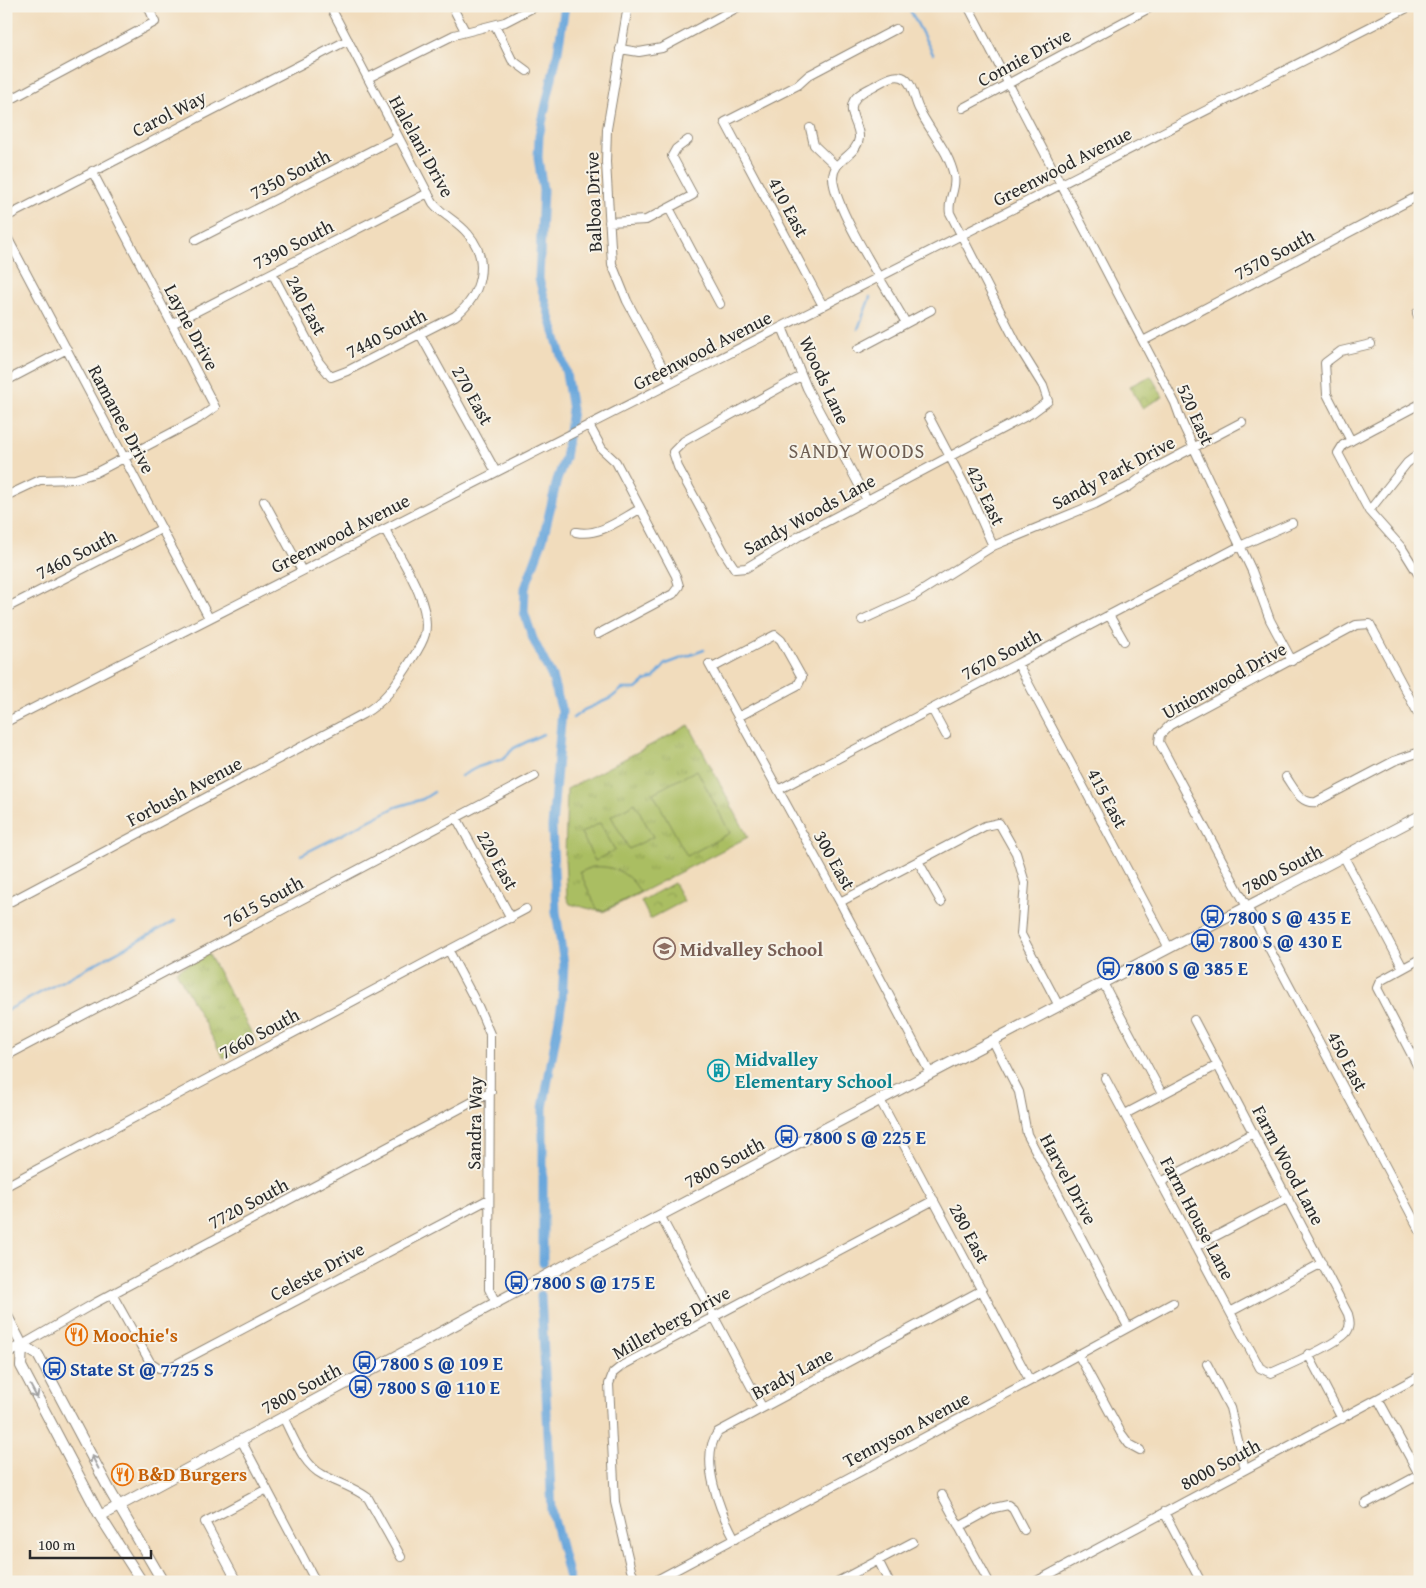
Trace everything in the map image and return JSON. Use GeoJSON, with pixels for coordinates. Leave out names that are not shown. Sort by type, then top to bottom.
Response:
{"type":"FeatureCollection","features":[{"type":"Feature","properties":{"kind":"main road","name":"7800 South"},"geometry":{"type":"LineString","coordinates":[[100,1516],[660,1216],[1420,816]]}},
{"type":"Feature","properties":{"kind":"main road"},"geometry":{"type":"LineString","coordinates":[[6,1314],[22,1345],[38,1355],[118,1505],[163,1582]]}},
{"type":"Feature","properties":{"kind":"main road"},"geometry":{"type":"LineString","coordinates":[[6,1354],[22,1345]]}},
{"type":"Feature","properties":{"kind":"main road"},"geometry":{"type":"LineString","coordinates":[[22,1345],[20,1366],[100,1516],[142,1582]]}},
{"type":"Feature","properties":{"kind":"street"},"geometry":{"type":"LineString","coordinates":[[6,102],[155,22],[148,6]]}},
{"type":"Feature","properties":{"kind":"street","name":"Halelani Drive"},"geometry":{"type":"LineString","coordinates":[[330,6],[428,193],[440,212],[469,234],[480,260],[481,272],[474,296],[466,308],[455,316]]}},
{"type":"Feature","properties":{"kind":"street"},"geometry":{"type":"LineString","coordinates":[[452,6],[465,31]]}},
{"type":"Feature","properties":{"kind":"street"},"geometry":{"type":"LineString","coordinates":[[368,78],[465,31],[495,25],[536,6]]}},
{"type":"Feature","properties":{"kind":"street","name":"Balboa Drive"},"geometry":{"type":"LineString","coordinates":[[628,6],[608,129],[609,222],[612,264],[618,283],[671,384]]}},
{"type":"Feature","properties":{"kind":"street"},"geometry":{"type":"LineString","coordinates":[[620,49],[639,52],[662,48],[740,6]]}},
{"type":"Feature","properties":{"kind":"street","name":"520 East"},"geometry":{"type":"LineString","coordinates":[[968,6],[1175,403],[1193,448],[1257,584],[1270,620],[1292,661]]}},
{"type":"Feature","properties":{"kind":"street","name":"Connie Drive"},"geometry":{"type":"LineString","coordinates":[[963,108],[1153,6]]}},
{"type":"Feature","properties":{"kind":"street","name":"Greenwood Avenue"},"geometry":{"type":"LineString","coordinates":[[6,722],[1411,6]]}},
{"type":"Feature","properties":{"kind":"street"},"geometry":{"type":"LineString","coordinates":[[495,25],[512,60],[527,71]]}},
{"type":"Feature","properties":{"kind":"street","name":"410 East"},"geometry":{"type":"LineString","coordinates":[[823,306],[726,122],[790,89],[809,75],[896,29]]}},
{"type":"Feature","properties":{"kind":"street","name":"Carol Way"},"geometry":{"type":"LineString","coordinates":[[6,217],[348,40]]}},
{"type":"Feature","properties":{"kind":"street"},"geometry":{"type":"LineString","coordinates":[[906,324],[846,215],[835,186],[836,166],[854,149],[858,142],[859,131],[852,110],[856,98],[889,78],[902,77],[910,84],[919,109],[951,167],[955,184],[949,208],[962,235]]}},
{"type":"Feature","properties":{"kind":"street"},"geometry":{"type":"LineString","coordinates":[[810,128],[814,145],[836,166]]}},
{"type":"Feature","properties":{"kind":"street","name":"7350 South"},"geometry":{"type":"LineString","coordinates":[[196,240],[398,137]]}},
{"type":"Feature","properties":{"kind":"street"},"geometry":{"type":"LineString","coordinates":[[609,222],[640,222],[693,195],[672,156],[676,149],[688,140]]}},
{"type":"Feature","properties":{"kind":"street","name":"Layne Drive"},"geometry":{"type":"LineString","coordinates":[[92,172],[215,407],[198,419],[124,458]]}},
{"type":"Feature","properties":{"kind":"street","name":"7390 South"},"geometry":{"type":"LineString","coordinates":[[172,324],[428,193]]}},
{"type":"Feature","properties":{"kind":"street","name":"7570 South"},"geometry":{"type":"LineString","coordinates":[[1143,341],[1420,195]]}},
{"type":"Feature","properties":{"kind":"street"},"geometry":{"type":"LineString","coordinates":[[669,208],[720,304]]}},
{"type":"Feature","properties":{"kind":"street","name":"Ramanee Drive"},"geometry":{"type":"LineString","coordinates":[[6,235],[208,618]]}},
{"type":"Feature","properties":{"kind":"street","name":"Sandy Woods Lane"},"geometry":{"type":"LineString","coordinates":[[801,376],[684,441],[673,452],[691,492],[735,569],[746,568],[801,535],[1032,413],[1048,401],[1043,386],[1017,344],[962,235]]}},
{"type":"Feature","properties":{"kind":"street","name":"240 East"},"geometry":{"type":"LineString","coordinates":[[272,273],[319,362],[331,377]]}},
{"type":"Feature","properties":{"kind":"street"},"geometry":{"type":"LineString","coordinates":[[858,349],[931,310]]}},
{"type":"Feature","properties":{"kind":"street","name":"7440 South"},"geometry":{"type":"LineString","coordinates":[[331,377],[348,371],[455,316]]}},
{"type":"Feature","properties":{"kind":"street","name":"Woods Lane"},"geometry":{"type":"LineString","coordinates":[[782,327],[793,351],[801,376],[867,500]]}},
{"type":"Feature","properties":{"kind":"street","name":"270 East"},"geometry":{"type":"LineString","coordinates":[[420,334],[496,472]]}},
{"type":"Feature","properties":{"kind":"street"},"geometry":{"type":"LineString","coordinates":[[1351,441],[1327,394],[1325,363],[1341,351],[1371,344]]}},
{"type":"Feature","properties":{"kind":"street"},"geometry":{"type":"LineString","coordinates":[[6,381],[67,349]]}},
{"type":"Feature","properties":{"kind":"street"},"geometry":{"type":"LineString","coordinates":[[1420,404],[1339,449],[1339,457],[1369,510],[1402,548],[1420,577]]}},
{"type":"Feature","properties":{"kind":"street","name":"425 East"},"geometry":{"type":"LineString","coordinates":[[929,417],[993,546]]}},
{"type":"Feature","properties":{"kind":"street","name":"Sandy Park Drive"},"geometry":{"type":"LineString","coordinates":[[862,620],[912,597],[993,546],[1095,504],[1130,486],[1151,470],[1242,422]]}},
{"type":"Feature","properties":{"kind":"street"},"geometry":{"type":"LineString","coordinates":[[585,427],[602,449],[616,462],[676,576],[678,589],[598,634]]}},
{"type":"Feature","properties":{"kind":"street"},"geometry":{"type":"LineString","coordinates":[[1369,510],[1408,463],[1420,453]]}},
{"type":"Feature","properties":{"kind":"street"},"geometry":{"type":"LineString","coordinates":[[6,496],[40,480],[85,477],[124,458]]}},
{"type":"Feature","properties":{"kind":"street"},"geometry":{"type":"LineString","coordinates":[[264,501],[302,571]]}},
{"type":"Feature","properties":{"kind":"street"},"geometry":{"type":"LineString","coordinates":[[576,532],[585,534],[596,532],[640,509]]}},
{"type":"Feature","properties":{"kind":"street","name":"7670 South"},"geometry":{"type":"LineString","coordinates":[[778,790],[1240,546],[1292,523]]}},
{"type":"Feature","properties":{"kind":"street","name":"7460 South"},"geometry":{"type":"LineString","coordinates":[[6,608],[161,528]]}},
{"type":"Feature","properties":{"kind":"street","name":"Forbush Avenue"},"geometry":{"type":"LineString","coordinates":[[6,904],[376,706],[394,688],[422,643],[426,624],[424,608],[417,591],[385,529]]}},
{"type":"Feature","properties":{"kind":"street"},"geometry":{"type":"LineString","coordinates":[[1109,615],[1124,641]]}},
{"type":"Feature","properties":{"kind":"street","name":"Unionwood Drive"},"geometry":{"type":"LineString","coordinates":[[1248,906],[1162,750],[1160,735],[1170,725],[1356,625],[1370,624],[1420,717]]}},
{"type":"Feature","properties":{"kind":"street","name":"300 East"},"geometry":{"type":"LineString","coordinates":[[738,717],[798,685],[802,677],[781,640],[775,635],[710,666],[778,790],[840,902],[930,1073]]}},
{"type":"Feature","properties":{"kind":"street","name":"415 East"},"geometry":{"type":"LineString","coordinates":[[1018,664],[1169,948]]}},
{"type":"Feature","properties":{"kind":"street"},"geometry":{"type":"LineString","coordinates":[[932,709],[946,735]]}},
{"type":"Feature","properties":{"kind":"street"},"geometry":{"type":"LineString","coordinates":[[1286,777],[1303,800],[1309,803],[1316,802],[1394,761],[1420,752]]}},
{"type":"Feature","properties":{"kind":"street","name":"7615 South"},"geometry":{"type":"LineString","coordinates":[[6,1056],[535,776]]}},
{"type":"Feature","properties":{"kind":"street","name":"220 East"},"geometry":{"type":"LineString","coordinates":[[456,817],[511,918]]}},
{"type":"Feature","properties":{"kind":"street"},"geometry":{"type":"LineString","coordinates":[[840,902],[985,826],[999,823],[1016,853],[1025,883],[1021,934],[1059,1006]]}},
{"type":"Feature","properties":{"kind":"street"},"geometry":{"type":"LineString","coordinates":[[1344,857],[1403,968]]}},
{"type":"Feature","properties":{"kind":"street"},"geometry":{"type":"LineString","coordinates":[[918,861],[941,902]]}},
{"type":"Feature","properties":{"kind":"street","name":"450 East"},"geometry":{"type":"LineString","coordinates":[[1248,906],[1420,1232]]}},
{"type":"Feature","properties":{"kind":"street","name":"7660 South"},"geometry":{"type":"LineString","coordinates":[[6,1186],[526,909]]}},
{"type":"Feature","properties":{"kind":"street","name":"Sandra Way"},"geometry":{"type":"LineString","coordinates":[[449,951],[486,1022],[491,1049],[490,1289],[496,1303]]}},
{"type":"Feature","properties":{"kind":"street"},"geometry":{"type":"LineString","coordinates":[[1420,959],[1380,981],[1377,988],[1420,1071]]}},
{"type":"Feature","properties":{"kind":"street"},"geometry":{"type":"LineString","coordinates":[[1103,983],[1162,1094]]}},
{"type":"Feature","properties":{"kind":"street","name":"Farm Wood Lane"},"geometry":{"type":"LineString","coordinates":[[1194,1020],[1348,1314],[1350,1326],[1344,1334],[1308,1354]]}},
{"type":"Feature","properties":{"kind":"street","name":"Harvel Drive"},"geometry":{"type":"LineString","coordinates":[[993,1041],[1019,1092],[1027,1134],[1128,1327]]}},
{"type":"Feature","properties":{"kind":"street"},"geometry":{"type":"LineString","coordinates":[[1125,1114],[1218,1065]]}},
{"type":"Feature","properties":{"kind":"street","name":"Farm House Lane"},"geometry":{"type":"LineString","coordinates":[[1105,1078],[1257,1364],[1265,1371],[1271,1373],[1308,1354]]}},
{"type":"Feature","properties":{"kind":"street","name":"7720 South"},"geometry":{"type":"LineString","coordinates":[[22,1345],[112,1294],[491,1092]]}},
{"type":"Feature","properties":{"kind":"street","name":"280 East"},"geometry":{"type":"LineString","coordinates":[[880,1100],[1030,1381]]}},
{"type":"Feature","properties":{"kind":"street"},"geometry":{"type":"LineString","coordinates":[[1161,1182],[1254,1133]]}},
{"type":"Feature","properties":{"kind":"street","name":"Celeste Drive"},"geometry":{"type":"LineString","coordinates":[[112,1294],[150,1362],[159,1368],[175,1365],[489,1198]]}},
{"type":"Feature","properties":{"kind":"street"},"geometry":{"type":"LineString","coordinates":[[1195,1247],[1288,1198]]}},
{"type":"Feature","properties":{"kind":"street","name":"Millerberg Drive"},"geometry":{"type":"LineString","coordinates":[[637,1582],[631,1570],[615,1502],[610,1378],[613,1373],[623,1365],[934,1200]]}},
{"type":"Feature","properties":{"kind":"street"},"geometry":{"type":"LineString","coordinates":[[660,1216],[762,1407]]}},
{"type":"Feature","properties":{"kind":"street"},"geometry":{"type":"LineString","coordinates":[[1230,1312],[1322,1263]]}},
{"type":"Feature","properties":{"kind":"street","name":"Brady Lane"},"geometry":{"type":"LineString","coordinates":[[735,1539],[722,1514],[716,1494],[711,1445],[718,1432],[982,1290]]}},
{"type":"Feature","properties":{"kind":"street","name":"Tennyson Avenue"},"geometry":{"type":"LineString","coordinates":[[652,1582],[1030,1381],[1173,1302]]}},
{"type":"Feature","properties":{"kind":"street"},"geometry":{"type":"LineString","coordinates":[[1078,1354],[1121,1434],[1129,1444],[1140,1450]]}},
{"type":"Feature","properties":{"kind":"street"},"geometry":{"type":"LineString","coordinates":[[1308,1354],[1342,1418]]}},
{"type":"Feature","properties":{"kind":"street"},"geometry":{"type":"LineString","coordinates":[[1207,1364],[1230,1408],[1245,1469]]}},
{"type":"Feature","properties":{"kind":"street","name":"8000 South"},"geometry":{"type":"LineString","coordinates":[[1035,1582],[1420,1376]]}},
{"type":"Feature","properties":{"kind":"street"},"geometry":{"type":"LineString","coordinates":[[1365,1504],[1419,1476],[1378,1399]]}},
{"type":"Feature","properties":{"kind":"street"},"geometry":{"type":"LineString","coordinates":[[283,1417],[314,1469],[360,1492],[368,1498],[401,1557]]}},
{"type":"Feature","properties":{"kind":"street"},"geometry":{"type":"LineString","coordinates":[[241,1440],[316,1582]]}},
{"type":"Feature","properties":{"kind":"street"},"geometry":{"type":"LineString","coordinates":[[237,1582],[206,1522],[266,1489]]}},
{"type":"Feature","properties":{"kind":"street"},"geometry":{"type":"LineString","coordinates":[[942,1496],[989,1582]]}},
{"type":"Feature","properties":{"kind":"street"},"geometry":{"type":"LineString","coordinates":[[959,1527],[994,1508],[1008,1505],[1013,1510],[1024,1530]]}},
{"type":"Feature","properties":{"kind":"street"},"geometry":{"type":"LineString","coordinates":[[1164,1512],[1201,1582]]}},
{"type":"Feature","properties":{"kind":"street"},"geometry":{"type":"LineString","coordinates":[[837,1582],[913,1542]]}},
{"type":"Feature","properties":{"kind":"street"},"geometry":{"type":"LineString","coordinates":[[878,1560],[889,1582]]}},
{"type":"Feature","properties":{"kind":"green space"},"geometry":{"type":"Polygon","coordinates":[[[1151,376],[1163,397],[1142,408],[1130,386],[1151,376]]]}},
{"type":"Feature","properties":{"kind":"green space"},"geometry":{"type":"Polygon","coordinates":[[[689,725],[748,837],[603,912],[570,904],[567,898],[565,857],[567,789],[689,725]]]}},
{"type":"Feature","properties":{"kind":"green space"},"geometry":{"type":"Polygon","coordinates":[[[697,770],[730,833],[687,856],[653,793],[697,770]]]}},
{"type":"Feature","properties":{"kind":"green space"},"geometry":{"type":"Polygon","coordinates":[[[635,803],[653,837],[629,849],[611,816],[635,803]]]}},
{"type":"Feature","properties":{"kind":"green space"},"geometry":{"type":"Polygon","coordinates":[[[600,823],[615,850],[595,861],[581,833],[600,823]]]}},
{"type":"Feature","properties":{"kind":"green space"},"geometry":{"type":"Polygon","coordinates":[[[593,867],[614,869],[621,872],[631,880],[640,892],[603,911],[597,909],[580,872],[593,867]]]}},
{"type":"Feature","properties":{"kind":"green space"},"geometry":{"type":"Polygon","coordinates":[[[674,883],[684,901],[650,919],[641,901],[674,883]]]}},
{"type":"Feature","properties":{"kind":"green space"},"geometry":{"type":"Polygon","coordinates":[[[208,953],[256,1041],[224,1059],[176,971],[208,953]]]}},
{"type":"Feature","properties":{"kind":"waterway"},"geometry":{"type":"LineString","coordinates":[[543,1263],[543,1108],[562,1002],[564,964],[556,912],[552,827],[562,711],[552,677],[533,639],[524,612],[525,588],[543,539],[557,480],[565,458],[572,410],[566,373],[539,279],[543,190],[538,158],[539,136],[558,51],[565,6]]}},
{"type":"Feature","properties":{"kind":"waterway"},"geometry":{"type":"LineString","coordinates":[[908,6],[933,54]]}},
{"type":"Feature","properties":{"kind":"waterway"},"geometry":{"type":"LineString","coordinates":[[858,329],[870,297]]}},
{"type":"Feature","properties":{"kind":"waterway"},"geometry":{"type":"LineString","coordinates":[[573,718],[584,710],[611,698],[622,689],[636,689],[645,681],[654,678],[666,664],[704,650]]}},
{"type":"Feature","properties":{"kind":"waterway"},"geometry":{"type":"LineString","coordinates":[[461,776],[478,767],[503,759],[514,748],[543,734]]}},
{"type":"Feature","properties":{"kind":"waterway"},"geometry":{"type":"LineString","coordinates":[[301,855],[396,807],[423,799],[434,792]]}},
{"type":"Feature","properties":{"kind":"waterway"},"geometry":{"type":"LineString","coordinates":[[6,1011],[175,921]]}},
{"type":"Feature","properties":{"kind":"waterway"},"geometry":{"type":"LineString","coordinates":[[541,1295],[552,1511],[570,1582]]}},
{"type":"Feature","properties":{"kind":"place","name":"7800 S @ 435 E"},"geometry":{"type":"Point","coordinates":[1212,917]}},
{"type":"Feature","properties":{"kind":"place","name":"7800 S @ 430 E"},"geometry":{"type":"Point","coordinates":[1203,941]}},
{"type":"Feature","properties":{"kind":"place","name":"Midvalley School"},"geometry":{"type":"Point","coordinates":[664,949]}},
{"type":"Feature","properties":{"kind":"place","name":"7800 S @ 385 E"},"geometry":{"type":"Point","coordinates":[1109,968]}},
{"type":"Feature","properties":{"kind":"place","name":"Midvalley Elementary School"},"geometry":{"type":"Point","coordinates":[719,1070]}},
{"type":"Feature","properties":{"kind":"place","name":"7800 S @ 225 E"},"geometry":{"type":"Point","coordinates":[787,1137]}},
{"type":"Feature","properties":{"kind":"place","name":"7800 S @ 175 E"},"geometry":{"type":"Point","coordinates":[516,1282]}},
{"type":"Feature","properties":{"kind":"place","name":"Moochie's"},"geometry":{"type":"Point","coordinates":[77,1335]}},
{"type":"Feature","properties":{"kind":"place","name":"7800 S @ 109 E"},"geometry":{"type":"Point","coordinates":[364,1363]}},
{"type":"Feature","properties":{"kind":"place","name":"State St @ 7725 S"},"geometry":{"type":"Point","coordinates":[54,1369]}},
{"type":"Feature","properties":{"kind":"place","name":"7800 S @ 110 E"},"geometry":{"type":"Point","coordinates":[361,1387]}},
{"type":"Feature","properties":{"kind":"place","name":"B&D Burgers"},"geometry":{"type":"Point","coordinates":[122,1474]}},
{"type":"Feature","properties":{"kind":"district","name":"SANDY WOODS"},"geometry":{"type":"Point","coordinates":[857,451]}}]}
